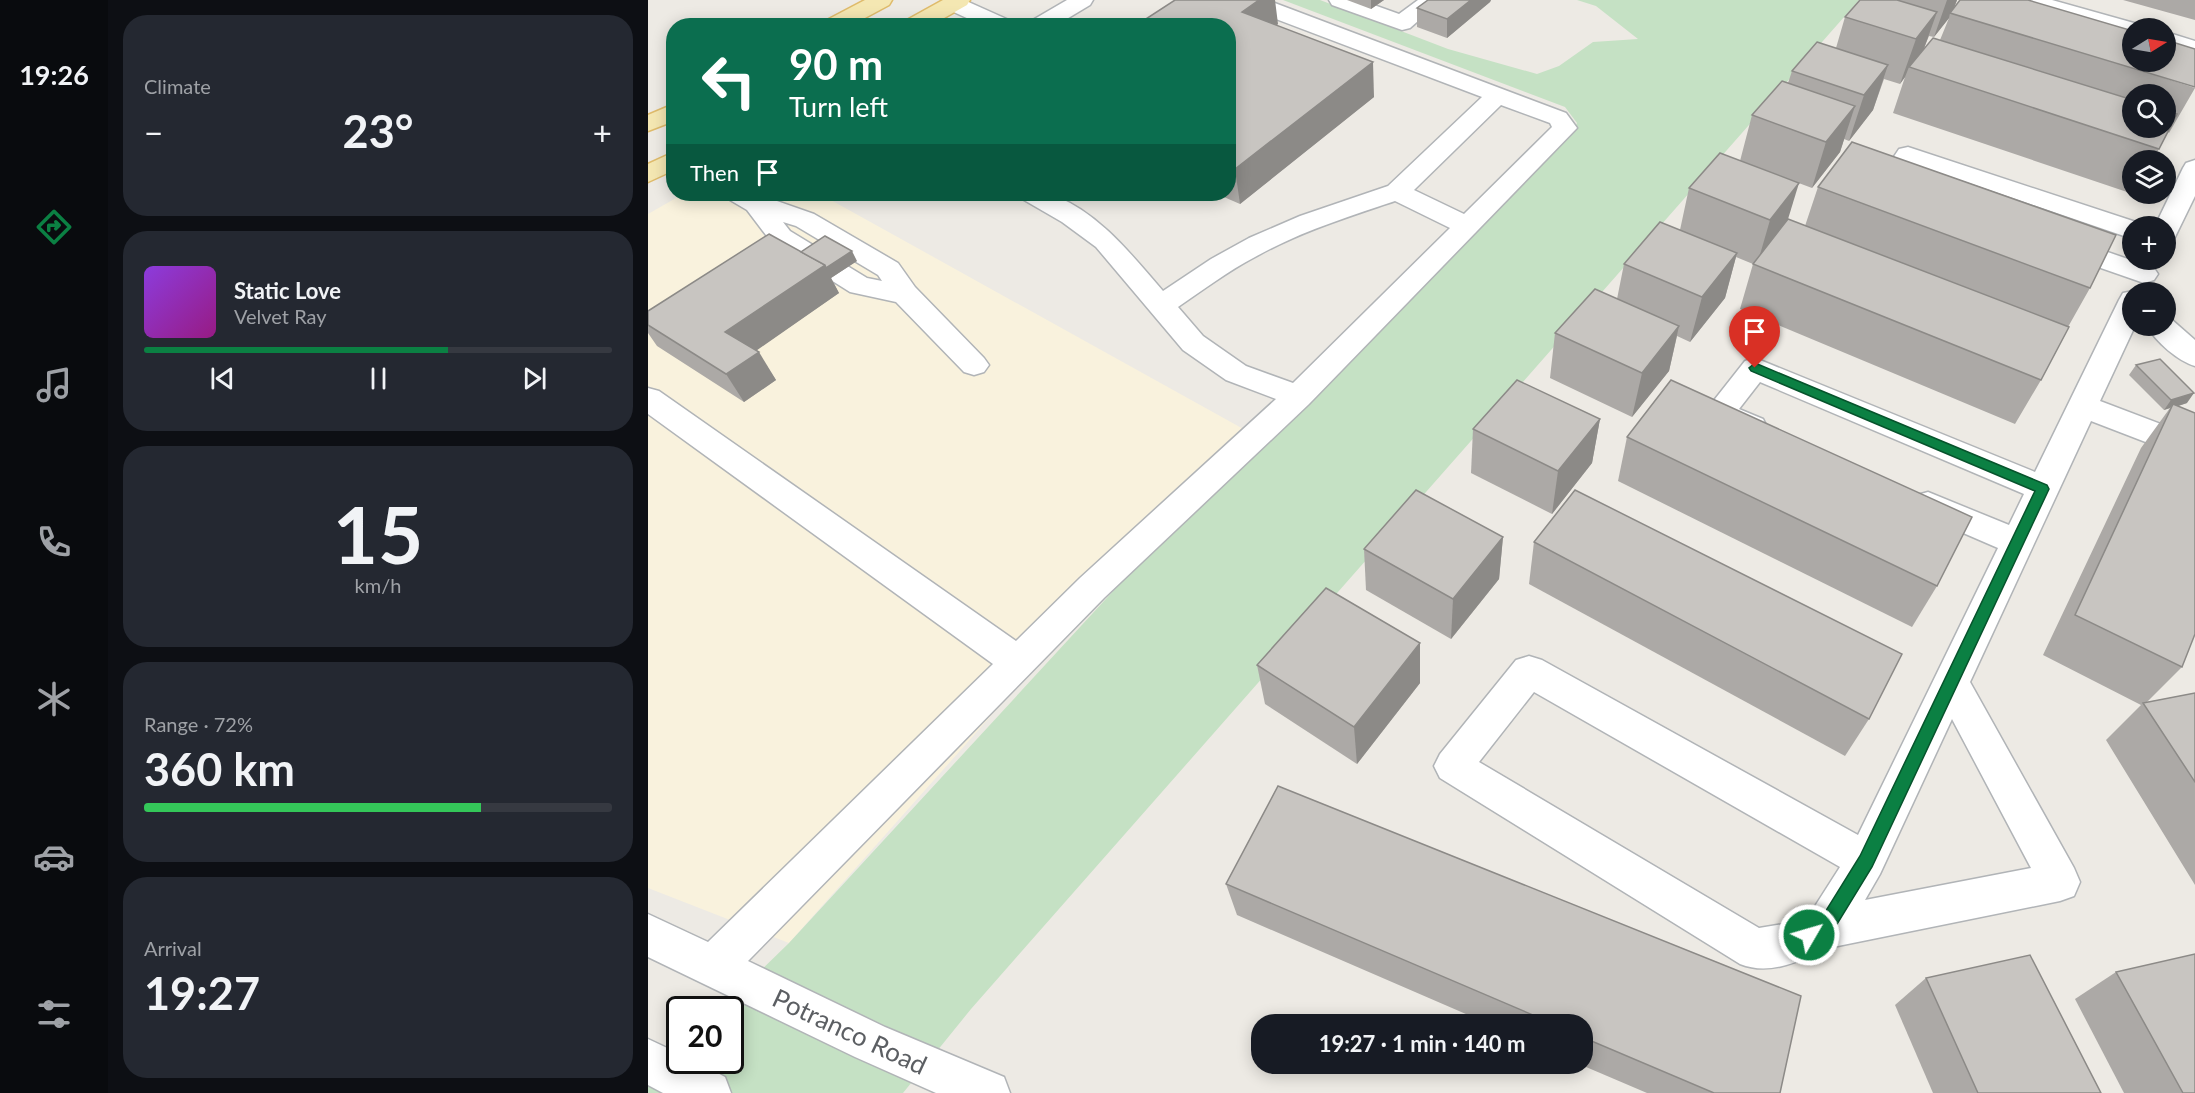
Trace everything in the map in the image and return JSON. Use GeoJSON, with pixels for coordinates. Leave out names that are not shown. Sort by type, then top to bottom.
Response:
{"type":"FeatureCollection","features":[{"type":"Feature","properties":{"kind":"main road"},"geometry":{"type":"LineString","coordinates":[[847,18],[877,1]]}},
{"type":"Feature","properties":{"kind":"main road"},"geometry":{"type":"LineString","coordinates":[[927,18],[956,2]]}},
{"type":"Feature","properties":{"kind":"main road"},"geometry":{"type":"LineString","coordinates":[[648,124],[666,115]]}},
{"type":"Feature","properties":{"kind":"main road"},"geometry":{"type":"LineString","coordinates":[[648,174],[666,164]]}},
{"type":"Feature","properties":{"kind":"street"},"geometry":{"type":"LineString","coordinates":[[1052,18],[1082,0]]}},
{"type":"Feature","properties":{"kind":"street"},"geometry":{"type":"LineString","coordinates":[[713,967],[1092,588],[1298,396],[1564,128],[1558,118],[1247,0]]}},
{"type":"Feature","properties":{"kind":"street"},"geometry":{"type":"LineString","coordinates":[[1340,0],[1402,23],[1431,0]]}},
{"type":"Feature","properties":{"kind":"street"},"geometry":{"type":"LineString","coordinates":[[956,2],[988,18]]}},
{"type":"Feature","properties":{"kind":"street"},"geometry":{"type":"LineString","coordinates":[[2021,5],[2122,28]]}},
{"type":"Feature","properties":{"kind":"street"},"geometry":{"type":"LineString","coordinates":[[2176,42],[2195,48]]}},
{"type":"Feature","properties":{"kind":"street"},"geometry":{"type":"LineString","coordinates":[[1161,306],[1213,270],[1257,244],[1310,221],[1397,192],[1498,95]]}},
{"type":"Feature","properties":{"kind":"street"},"geometry":{"type":"LineString","coordinates":[[1921,197],[1888,185],[1908,154],[2122,226]]}},
{"type":"Feature","properties":{"kind":"street"},"geometry":{"type":"LineString","coordinates":[[2173,216],[2195,168]]}},
{"type":"Feature","properties":{"kind":"street"},"geometry":{"type":"LineString","coordinates":[[1397,192],[1467,226]]}},
{"type":"Feature","properties":{"kind":"street"},"geometry":{"type":"LineString","coordinates":[[753,201],[805,220],[888,269],[905,294],[974,365]]}},
{"type":"Feature","properties":{"kind":"street"},"geometry":{"type":"LineString","coordinates":[[1045,201],[1071,216],[1105,241],[1193,343],[1236,373],[1298,396]]}},
{"type":"Feature","properties":{"kind":"street"},"geometry":{"type":"LineString","coordinates":[[1825,928],[1866,861],[2141,281],[2044,239]]}},
{"type":"Feature","properties":{"kind":"street"},"geometry":{"type":"LineString","coordinates":[[2173,336],[2195,356]]}},
{"type":"Feature","properties":{"kind":"street"},"geometry":{"type":"LineString","coordinates":[[1783,441],[1719,413],[1755,368],[2043,489]]}},
{"type":"Feature","properties":{"kind":"street"},"geometry":{"type":"LineString","coordinates":[[648,399],[952,613],[1018,663]]}},
{"type":"Feature","properties":{"kind":"street"},"geometry":{"type":"LineString","coordinates":[[2082,406],[2195,449]]}},
{"type":"Feature","properties":{"kind":"street"},"geometry":{"type":"LineString","coordinates":[[1900,492],[2017,542]]}},
{"type":"Feature","properties":{"kind":"street"},"geometry":{"type":"LineString","coordinates":[[1866,861],[1529,671],[1454,766],[1755,948],[1792,942],[1825,928],[2060,882],[1951,682]]}},
{"type":"Feature","properties":{"kind":"street","name":"Potranco Road"},"geometry":{"type":"LineString","coordinates":[[648,935],[870,1042],[988,1093]]}},
{"type":"Feature","properties":{"kind":"street"},"geometry":{"type":"LineString","coordinates":[[648,1061],[709,1093]]}},
{"type":"Feature","properties":{"kind":"shaded area"},"geometry":{"type":"Polygon","coordinates":[[[671,201],[833,201],[1256,436],[1095,599],[789,943],[648,888],[648,214],[671,201]]]}},
{"type":"Feature","properties":{"kind":"green space"},"geometry":{"type":"Polygon","coordinates":[[[1283,0],[1320,0],[1448,49],[1537,74],[1559,66],[1593,42],[1638,39],[1596,6],[1577,0],[1859,0],[971,1009],[903,1093],[648,1093],[648,1082],[666,1064],[666,1074],[744,1074],[744,996],[734,996],[789,943],[1256,436],[1320,379],[1573,133],[1577,123],[1565,107],[1283,0]]]}},
{"type":"Feature","properties":{"kind":"building"},"geometry":{"type":"Polygon","coordinates":[[[1175,0],[1259,0],[1242,12],[1373,62],[1236,168],[1236,18],[1147,18],[1175,0]]]}},
{"type":"Feature","properties":{"kind":"building"},"geometry":{"type":"Polygon","coordinates":[[[1428,0],[1471,0],[1447,19],[1417,8],[1428,0]]]}},
{"type":"Feature","properties":{"kind":"building"},"geometry":{"type":"Polygon","coordinates":[[[1860,0],[1897,0],[1937,12],[1916,39],[1845,17],[1860,0]]]}},
{"type":"Feature","properties":{"kind":"building"},"geometry":{"type":"Polygon","coordinates":[[[1960,0],[2028,0],[2122,28],[2122,65],[1950,13],[1960,0]]]}},
{"type":"Feature","properties":{"kind":"building"},"geometry":{"type":"Polygon","coordinates":[[[1933,38],[2122,97],[2122,137],[1909,67],[1933,38]]]}},
{"type":"Feature","properties":{"kind":"building"},"geometry":{"type":"Polygon","coordinates":[[[1817,42],[1888,65],[1864,95],[1792,71],[1817,42]]]}},
{"type":"Feature","properties":{"kind":"building"},"geometry":{"type":"Polygon","coordinates":[[[2176,43],[2195,49],[2195,87],[2145,72],[2176,72],[2176,43]]]}},
{"type":"Feature","properties":{"kind":"building"},"geometry":{"type":"Polygon","coordinates":[[[1782,81],[1855,106],[1826,142],[1752,115],[1782,81]]]}},
{"type":"Feature","properties":{"kind":"building"},"geometry":{"type":"Polygon","coordinates":[[[2125,138],[2165,138],[2159,149],[2125,138]]]}},
{"type":"Feature","properties":{"kind":"building"},"geometry":{"type":"Polygon","coordinates":[[[1852,142],[2116,235],[2090,288],[1818,187],[1852,142]]]}},
{"type":"Feature","properties":{"kind":"building"},"geometry":{"type":"Polygon","coordinates":[[[1720,153],[1799,183],[1770,220],[1689,188],[1720,153]]]}},
{"type":"Feature","properties":{"kind":"building"},"geometry":{"type":"Polygon","coordinates":[[[1788,219],[2069,327],[2041,380],[1753,264],[1788,219]]]}},
{"type":"Feature","properties":{"kind":"building"},"geometry":{"type":"Polygon","coordinates":[[[1660,222],[1737,253],[1702,297],[1624,264],[1660,222]]]}},
{"type":"Feature","properties":{"kind":"building"},"geometry":{"type":"Polygon","coordinates":[[[769,234],[825,265],[725,332],[759,352],[726,374],[648,325],[648,311],[769,234]]]}},
{"type":"Feature","properties":{"kind":"building"},"geometry":{"type":"Polygon","coordinates":[[[825,236],[852,251],[826,268],[825,265],[801,252],[825,236]]]}},
{"type":"Feature","properties":{"kind":"building"},"geometry":{"type":"Polygon","coordinates":[[[1595,289],[1679,326],[1642,373],[1555,333],[1595,289]]]}},
{"type":"Feature","properties":{"kind":"building"},"geometry":{"type":"Polygon","coordinates":[[[2160,359],[2194,393],[2171,400],[2136,365],[2160,359]]]}},
{"type":"Feature","properties":{"kind":"building"},"geometry":{"type":"Polygon","coordinates":[[[1517,380],[1600,419],[1558,471],[1473,429],[1517,380]]]}},
{"type":"Feature","properties":{"kind":"building"},"geometry":{"type":"Polygon","coordinates":[[[1671,380],[1972,517],[1937,586],[1627,437],[1671,380]]]}},
{"type":"Feature","properties":{"kind":"building"},"geometry":{"type":"Polygon","coordinates":[[[2173,404],[2195,413],[2195,634],[2182,667],[2075,615],[2173,404]]]}},
{"type":"Feature","properties":{"kind":"building"},"geometry":{"type":"Polygon","coordinates":[[[1416,490],[1503,537],[1453,599],[1364,549],[1416,490]]]}},
{"type":"Feature","properties":{"kind":"building"},"geometry":{"type":"Polygon","coordinates":[[[1575,490],[1902,654],[1869,719],[1534,542],[1575,490]]]}},
{"type":"Feature","properties":{"kind":"building"},"geometry":{"type":"Polygon","coordinates":[[[1326,588],[1420,643],[1354,727],[1257,665],[1326,588]]]}},
{"type":"Feature","properties":{"kind":"building"},"geometry":{"type":"Polygon","coordinates":[[[2195,693],[2195,782],[2143,703],[2195,693]]]}},
{"type":"Feature","properties":{"kind":"building"},"geometry":{"type":"Polygon","coordinates":[[[1278,786],[1801,996],[1780,1093],[1714,1093],[1593,1042],[1593,1014],[1531,1014],[1226,884],[1278,786]]]}},
{"type":"Feature","properties":{"kind":"building"},"geometry":{"type":"Polygon","coordinates":[[[2195,954],[2195,1093],[2183,1093],[2116,972],[2195,954]]]}},
{"type":"Feature","properties":{"kind":"building"},"geometry":{"type":"Polygon","coordinates":[[[2030,955],[2101,1093],[1978,1093],[1926,978],[2030,955]]]}},
{"type":"Feature","properties":{"kind":"route"},"geometry":{"type":"LineString","coordinates":[[1755,368],[2043,489],[1866,861],[1825,928],[1809,935]]}}]}
